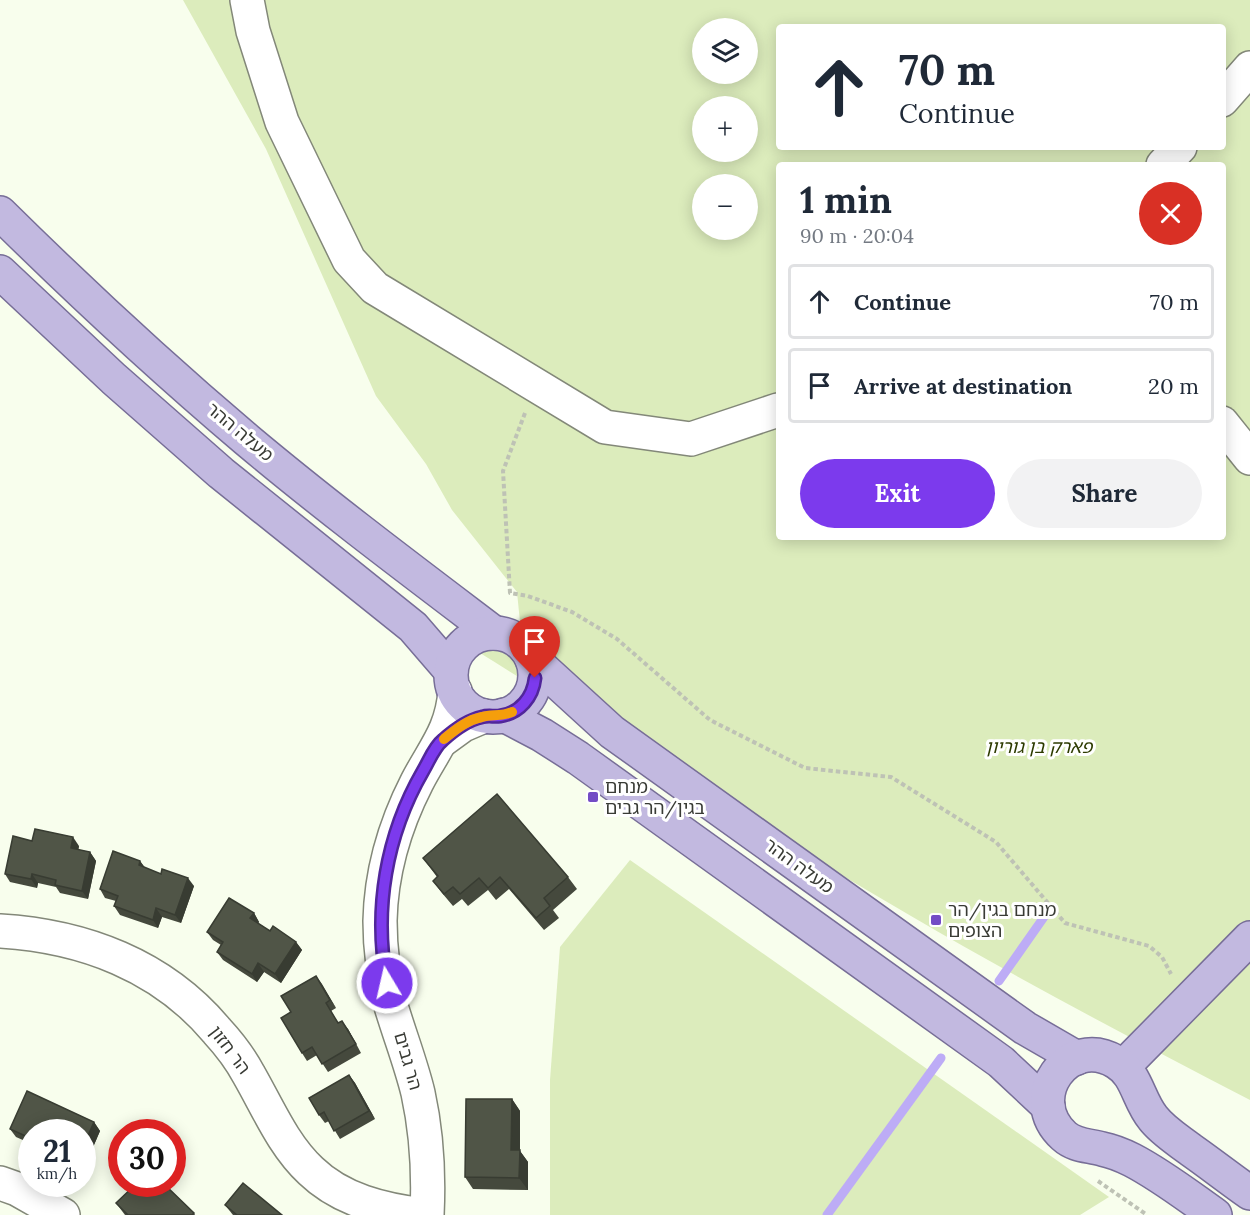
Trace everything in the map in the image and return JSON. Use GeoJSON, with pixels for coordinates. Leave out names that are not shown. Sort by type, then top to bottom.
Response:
{"type":"FeatureCollection","features":[{"type":"Feature","properties":{"kind":"main road","name":"מעלה ההר"},"geometry":{"type":"LineString","coordinates":[[0,213],[142,348],[248,441],[414,573],[494,633]]}},
{"type":"Feature","properties":{"kind":"main road"},"geometry":{"type":"LineString","coordinates":[[0,272],[114,379],[221,473],[413,627],[453,681],[466,707],[542,735],[617,785],[1002,1062],[1047,1106]]}},
{"type":"Feature","properties":{"kind":"main road"},"geometry":{"type":"LineString","coordinates":[[453,681],[455,657],[468,641],[481,634],[494,633],[508,636],[520,643],[532,659],[535,678],[529,697],[521,707],[494,716]]}},
{"type":"Feature","properties":{"kind":"main road","name":"מעלה ההר"},"geometry":{"type":"LineString","coordinates":[[532,659],[612,732],[1025,1028],[1077,1058]]}},
{"type":"Feature","properties":{"kind":"main road"},"geometry":{"type":"LineString","coordinates":[[1124,1066],[1250,938]]}},
{"type":"Feature","properties":{"kind":"main road"},"geometry":{"type":"LineString","coordinates":[[1215,1215],[1131,1160],[1116,1153],[1073,1142],[1057,1129],[1050,1118],[1047,1106],[1050,1084],[1064,1065],[1077,1058],[1099,1056],[1113,1059],[1124,1066],[1153,1118],[1166,1131],[1250,1193]]}},
{"type":"Feature","properties":{"kind":"street"},"geometry":{"type":"LineString","coordinates":[[247,0],[253,32],[282,122],[349,260],[375,288],[605,426],[691,439],[776,411]]}},
{"type":"Feature","properties":{"kind":"street"},"geometry":{"type":"LineString","coordinates":[[1226,95],[1250,68]]}},
{"type":"Feature","properties":{"kind":"street"},"geometry":{"type":"LineString","coordinates":[[1166,162],[1177,150]]}},
{"type":"Feature","properties":{"kind":"street"},"geometry":{"type":"LineString","coordinates":[[1226,428],[1250,458]]}},
{"type":"Feature","properties":{"kind":"street","name":"הר גבים"},"geometry":{"type":"LineString","coordinates":[[425,1215],[429,1175],[425,1134],[418,1093],[391,1005],[383,962],[380,921],[383,883],[395,836],[417,781],[441,741],[452,717],[453,681]]}},
{"type":"Feature","properties":{"kind":"street","name":"הר גבים"},"geometry":{"type":"LineString","coordinates":[[441,741],[463,725],[494,716]]}},
{"type":"Feature","properties":{"kind":"street","name":"הר חזון"},"geometry":{"type":"LineString","coordinates":[[0,931],[29,932],[70,940],[109,952],[147,971],[183,996],[217,1030],[248,1073],[292,1149],[310,1171],[354,1199],[397,1212],[425,1215]]}},
{"type":"Feature","properties":{"kind":"street"},"geometry":{"type":"LineString","coordinates":[[0,1183],[17,1189],[63,1215]]}},
{"type":"Feature","properties":{"kind":"path"},"geometry":{"type":"LineString","coordinates":[[536,385],[503,471],[510,593],[528,596],[572,612],[617,639],[710,720],[805,768],[891,777],[996,842],[1065,923],[1149,946],[1162,957],[1187,1002]]}},
{"type":"Feature","properties":{"kind":"green space","name":"פארק בן גוריון"},"geometry":{"type":"Polygon","coordinates":[[[183,0],[1250,0],[1250,1100],[1079,1010],[911,916],[748,819],[480,653],[520,622],[517,592],[452,510],[426,464],[376,396],[266,149],[183,0]]]}},
{"type":"Feature","properties":{"kind":"green space"},"geometry":{"type":"Polygon","coordinates":[[[630,860],[1109,1197],[1080,1215],[550,1215],[550,1080],[560,947],[630,860]]]}},
{"type":"Feature","properties":{"kind":"building"},"geometry":{"type":"Polygon","coordinates":[[[497,794],[568,877],[544,898],[550,906],[536,918],[500,877],[488,888],[479,878],[460,894],[453,887],[444,894],[433,881],[438,876],[423,858],[497,794]]]}},
{"type":"Feature","properties":{"kind":"building"},"geometry":{"type":"Polygon","coordinates":[[[35,829],[73,837],[71,848],[90,852],[82,891],[55,885],[56,880],[32,874],[31,879],[5,874],[13,836],[32,841],[35,829]]]}},
{"type":"Feature","properties":{"kind":"building"},"geometry":{"type":"Polygon","coordinates":[[[113,851],[140,861],[139,865],[161,874],[162,869],[188,878],[175,915],[156,908],[153,920],[114,906],[118,896],[100,889],[113,851]]]}},
{"type":"Feature","properties":{"kind":"building"},"geometry":{"type":"Polygon","coordinates":[[[229,898],[254,913],[250,918],[270,931],[273,926],[296,942],[275,974],[258,963],[252,974],[217,952],[223,942],[207,932],[229,898]]]}},
{"type":"Feature","properties":{"kind":"building"},"geometry":{"type":"Polygon","coordinates":[[[316,976],[330,1000],[326,1003],[338,1023],[342,1021],[356,1044],[322,1064],[312,1047],[302,1053],[281,1018],[291,1012],[281,996],[316,976]]]}},
{"type":"Feature","properties":{"kind":"building"},"geometry":{"type":"Polygon","coordinates":[[[349,1075],[369,1111],[334,1131],[324,1112],[319,1115],[309,1098],[349,1075]]]}},
{"type":"Feature","properties":{"kind":"building"},"geometry":{"type":"Polygon","coordinates":[[[27,1091],[88,1119],[18,1119],[18,1133],[10,1129],[27,1091]]]}},
{"type":"Feature","properties":{"kind":"building"},"geometry":{"type":"Polygon","coordinates":[[[466,1099],[512,1099],[511,1150],[520,1150],[519,1178],[465,1177],[466,1099]]]}},
{"type":"Feature","properties":{"kind":"building"},"geometry":{"type":"Polygon","coordinates":[[[243,1183],[282,1215],[237,1215],[225,1205],[243,1183]]]}},
{"type":"Feature","properties":{"kind":"building"},"geometry":{"type":"Polygon","coordinates":[[[122,1197],[177,1197],[194,1213],[192,1215],[128,1215],[116,1203],[122,1197]]]}},
{"type":"Feature","properties":{"kind":"waterway"},"geometry":{"type":"LineString","coordinates":[[999,981],[1044,917]]}},
{"type":"Feature","properties":{"kind":"waterway"},"geometry":{"type":"LineString","coordinates":[[827,1215],[941,1058]]}},
{"type":"Feature","properties":{"kind":"slow traffic"},"geometry":{"type":"LineString","coordinates":[[444,739],[473,720],[484,716],[498,717],[512,712]]}},
{"type":"Feature","properties":{"kind":"place","name":"מנחם בגין/הר גבים"},"geometry":{"type":"Point","coordinates":[593,797]}},
{"type":"Feature","properties":{"kind":"place","name":"מנחם בגין/הר הצופים"},"geometry":{"type":"Point","coordinates":[936,920]}},
{"type":"Feature","properties":{"kind":"route"},"geometry":{"type":"LineString","coordinates":[[387,983],[380,921],[383,883],[402,813],[417,781],[441,741],[473,720],[484,716],[498,717],[521,707],[529,697],[535,678]]}}]}
